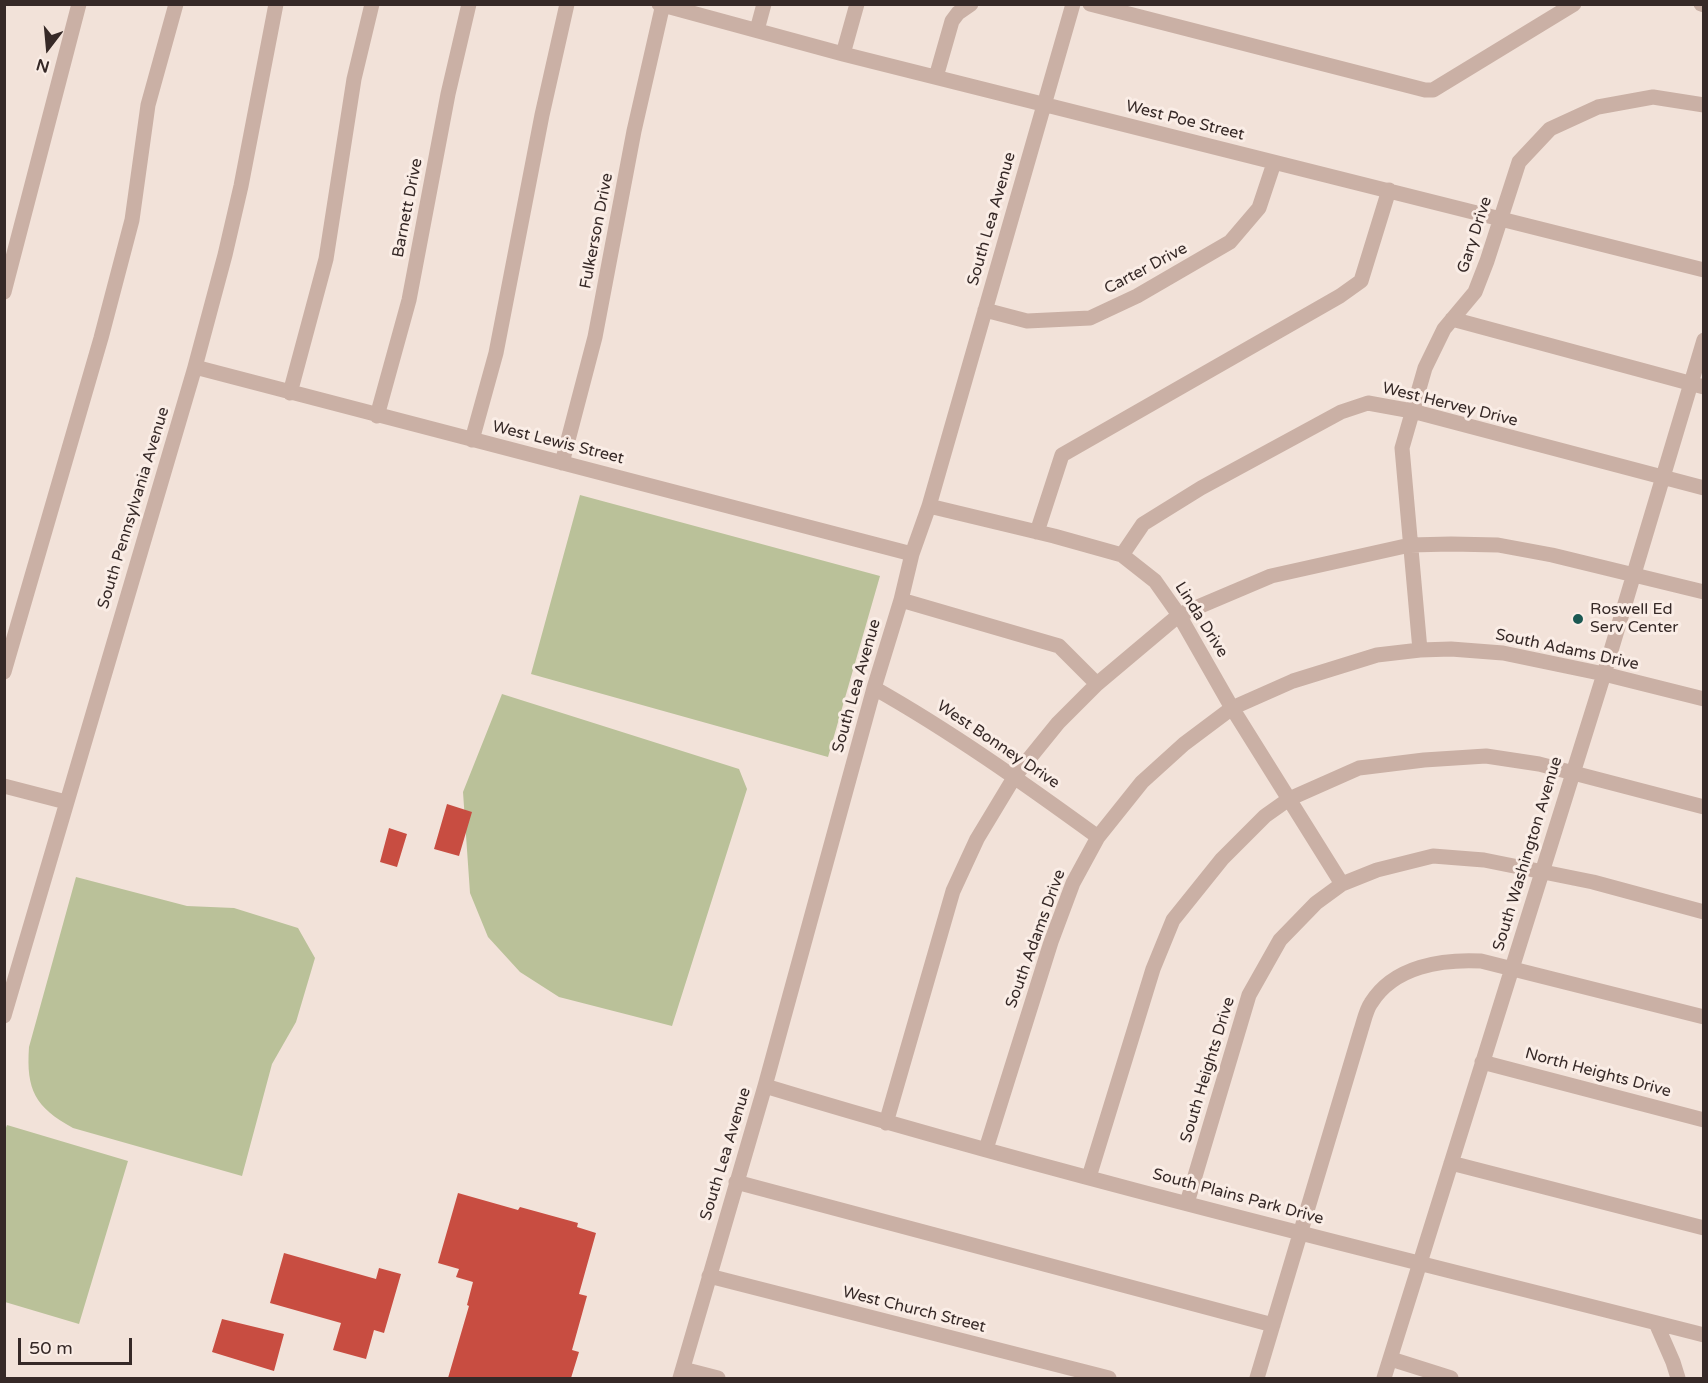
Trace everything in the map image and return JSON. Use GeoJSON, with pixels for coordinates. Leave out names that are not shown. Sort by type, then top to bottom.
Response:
{"type":"FeatureCollection","features":[{"type":"Feature","properties":{"kind":"street"},"geometry":{"type":"LineString","coordinates":[[4,291],[79,4]]}},
{"type":"Feature","properties":{"kind":"street"},"geometry":{"type":"LineString","coordinates":[[4,672],[132,220],[148,105],[176,4]]}},
{"type":"Feature","properties":{"kind":"street","name":"South Pennsylvania Avenue"},"geometry":{"type":"LineString","coordinates":[[4,1016],[195,367],[241,186],[276,4]]}},
{"type":"Feature","properties":{"kind":"street"},"geometry":{"type":"LineString","coordinates":[[290,393],[326,259],[354,79],[372,4]]}},
{"type":"Feature","properties":{"kind":"street","name":"Barnett Drive"},"geometry":{"type":"LineString","coordinates":[[377,416],[409,300],[448,94],[468,4]]}},
{"type":"Feature","properties":{"kind":"street"},"geometry":{"type":"LineString","coordinates":[[472,440],[496,352],[542,115],[567,4]]}},
{"type":"Feature","properties":{"kind":"street"},"geometry":{"type":"LineString","coordinates":[[757,30],[764,4]]}},
{"type":"Feature","properties":{"kind":"street"},"geometry":{"type":"LineString","coordinates":[[843,54],[857,4]]}},
{"type":"Feature","properties":{"kind":"street"},"geometry":{"type":"LineString","coordinates":[[936,77],[952,21],[958,13],[971,4]]}},
{"type":"Feature","properties":{"kind":"street","name":"South Lea Avenue"},"geometry":{"type":"LineString","coordinates":[[682,1374],[765,1086],[912,554],[929,506],[1073,4]]}},
{"type":"Feature","properties":{"kind":"street"},"geometry":{"type":"LineString","coordinates":[[1090,4],[1425,90],[1433,90],[1574,4]]}},
{"type":"Feature","properties":{"kind":"street","name":"West Poe Street"},"geometry":{"type":"LineString","coordinates":[[662,5],[843,54],[1704,270]]}},
{"type":"Feature","properties":{"kind":"street","name":"Fulkerson Drive"},"geometry":{"type":"LineString","coordinates":[[562,463],[595,338],[634,131],[662,5]]}},
{"type":"Feature","properties":{"kind":"street","name":"Gary Drive"},"geometry":{"type":"LineString","coordinates":[[1420,650],[1402,448],[1425,368],[1444,329],[1475,292],[1519,162],[1550,129],[1598,106],[1653,98],[1704,105]]}},
{"type":"Feature","properties":{"kind":"street","name":"Carter Drive"},"geometry":{"type":"LineString","coordinates":[[985,310],[1027,321],[1090,318],[1137,296],[1230,242],[1259,208],[1274,163]]}},
{"type":"Feature","properties":{"kind":"street"},"geometry":{"type":"LineString","coordinates":[[1037,532],[1062,455],[1340,296],[1361,281],[1389,190]]}},
{"type":"Feature","properties":{"kind":"street"},"geometry":{"type":"LineString","coordinates":[[1452,319],[1697,385]]}},
{"type":"Feature","properties":{"kind":"street","name":"South Washington Avenue"},"geometry":{"type":"LineString","coordinates":[[1384,1378],[1663,478],[1697,385],[1704,340]]}},
{"type":"Feature","properties":{"kind":"street","name":"West Lewis Street"},"geometry":{"type":"LineString","coordinates":[[195,367],[912,554]]}},
{"type":"Feature","properties":{"kind":"street","name":"West Hervey Drive"},"geometry":{"type":"LineString","coordinates":[[1122,555],[1143,524],[1202,488],[1341,412],[1368,403],[1412,411],[1704,488]]}},
{"type":"Feature","properties":{"kind":"street","name":"Linda Drive"},"geometry":{"type":"LineString","coordinates":[[929,506],[1122,555],[1155,581],[1179,615],[1232,708],[1342,884]]}},
{"type":"Feature","properties":{"kind":"street"},"geometry":{"type":"LineString","coordinates":[[886,1123],[953,891],[977,839],[1015,776],[1058,723],[1097,684],[1179,615],[1271,576],[1410,545],[1498,545],[1552,555],[1704,592]]}},
{"type":"Feature","properties":{"kind":"street"},"geometry":{"type":"LineString","coordinates":[[901,600],[1059,646],[1097,684]]}},
{"type":"Feature","properties":{"kind":"street","name":"South Adams Drive"},"geometry":{"type":"LineString","coordinates":[[986,1149],[1051,942],[1073,883],[1098,837],[1142,782],[1184,744],[1232,708],[1293,681],[1355,660],[1420,650],[1451,649],[1503,653],[1604,674],[1704,699]]}},
{"type":"Feature","properties":{"kind":"street","name":"West Bonney Drive"},"geometry":{"type":"LineString","coordinates":[[874,688],[928,718],[1015,776],[1098,837]]}},
{"type":"Feature","properties":{"kind":"street"},"geometry":{"type":"LineString","coordinates":[[1089,1177],[1153,969],[1173,920],[1222,859],[1265,816],[1289,799],[1359,768],[1424,760],[1486,756],[1539,764],[1704,807]]}},
{"type":"Feature","properties":{"kind":"street"},"geometry":{"type":"LineString","coordinates":[[4,786],[66,802]]}},
{"type":"Feature","properties":{"kind":"street","name":"South Heights Drive"},"geometry":{"type":"LineString","coordinates":[[1188,1203],[1249,995],[1280,940],[1316,903],[1342,884],[1377,870],[1433,856],[1484,860],[1541,870],[1704,912]]}},
{"type":"Feature","properties":{"kind":"street"},"geometry":{"type":"LineString","coordinates":[[1257,1378],[1371,1003],[1386,986],[1403,974],[1428,965],[1464,960],[1480,961],[1704,1017]]}},
{"type":"Feature","properties":{"kind":"street","name":"North Heights Drive"},"geometry":{"type":"LineString","coordinates":[[1482,1062],[1704,1120]]}},
{"type":"Feature","properties":{"kind":"street","name":"South Plains Park Drive"},"geometry":{"type":"LineString","coordinates":[[765,1086],[886,1123],[1089,1177],[1704,1335]]}},
{"type":"Feature","properties":{"kind":"street"},"geometry":{"type":"LineString","coordinates":[[1451,1163],[1704,1228]]}},
{"type":"Feature","properties":{"kind":"street"},"geometry":{"type":"LineString","coordinates":[[736,1182],[1273,1325]]}},
{"type":"Feature","properties":{"kind":"street","name":"West Church Street"},"geometry":{"type":"LineString","coordinates":[[709,1276],[1109,1378]]}},
{"type":"Feature","properties":{"kind":"street"},"geometry":{"type":"LineString","coordinates":[[1656,1323],[1678,1378]]}},
{"type":"Feature","properties":{"kind":"street"},"geometry":{"type":"LineString","coordinates":[[1390,1359],[1451,1378]]}},
{"type":"Feature","properties":{"kind":"street"},"geometry":{"type":"LineString","coordinates":[[682,1374],[718,1378]]}},
{"type":"Feature","properties":{"kind":"green space"},"geometry":{"type":"Polygon","coordinates":[[[580,495],[880,576],[828,757],[531,674],[580,495]]]}},
{"type":"Feature","properties":{"kind":"green space"},"geometry":{"type":"Polygon","coordinates":[[[502,694],[739,769],[747,789],[672,1026],[559,997],[520,972],[488,937],[470,893],[463,792],[502,694]]]}},
{"type":"Feature","properties":{"kind":"green space"},"geometry":{"type":"Polygon","coordinates":[[[76,877],[187,906],[234,908],[298,928],[315,958],[296,1022],[272,1064],[242,1176],[73,1128],[50,1113],[36,1096],[29,1075],[29,1047],[76,877]]]}},
{"type":"Feature","properties":{"kind":"green space"},"geometry":{"type":"Polygon","coordinates":[[[7,1125],[128,1161],[79,1324],[5,1302],[4,1133],[7,1125]]]}},
{"type":"Feature","properties":{"kind":"building"},"geometry":{"type":"Polygon","coordinates":[[[447,804],[472,812],[459,856],[434,849],[447,804]]]}},
{"type":"Feature","properties":{"kind":"building"},"geometry":{"type":"Polygon","coordinates":[[[389,828],[407,834],[397,867],[380,862],[389,828]]]}},
{"type":"Feature","properties":{"kind":"building"},"geometry":{"type":"Polygon","coordinates":[[[458,1193],[518,1210],[520,1207],[578,1223],[577,1227],[596,1233],[579,1294],[587,1296],[572,1350],[579,1352],[571,1378],[448,1378],[469,1306],[467,1305],[473,1282],[456,1277],[459,1269],[438,1263],[458,1193]]]}},
{"type":"Feature","properties":{"kind":"building"},"geometry":{"type":"Polygon","coordinates":[[[284,1253],[376,1279],[379,1268],[401,1274],[384,1333],[374,1330],[366,1359],[333,1350],[341,1323],[270,1303],[284,1253]]]}},
{"type":"Feature","properties":{"kind":"building"},"geometry":{"type":"Polygon","coordinates":[[[222,1319],[284,1334],[274,1371],[212,1352],[222,1319]]]}},
{"type":"Feature","properties":{"kind":"place","name":"Roswell Ed Serv Center"},"geometry":{"type":"Point","coordinates":[1578,619]}}]}
